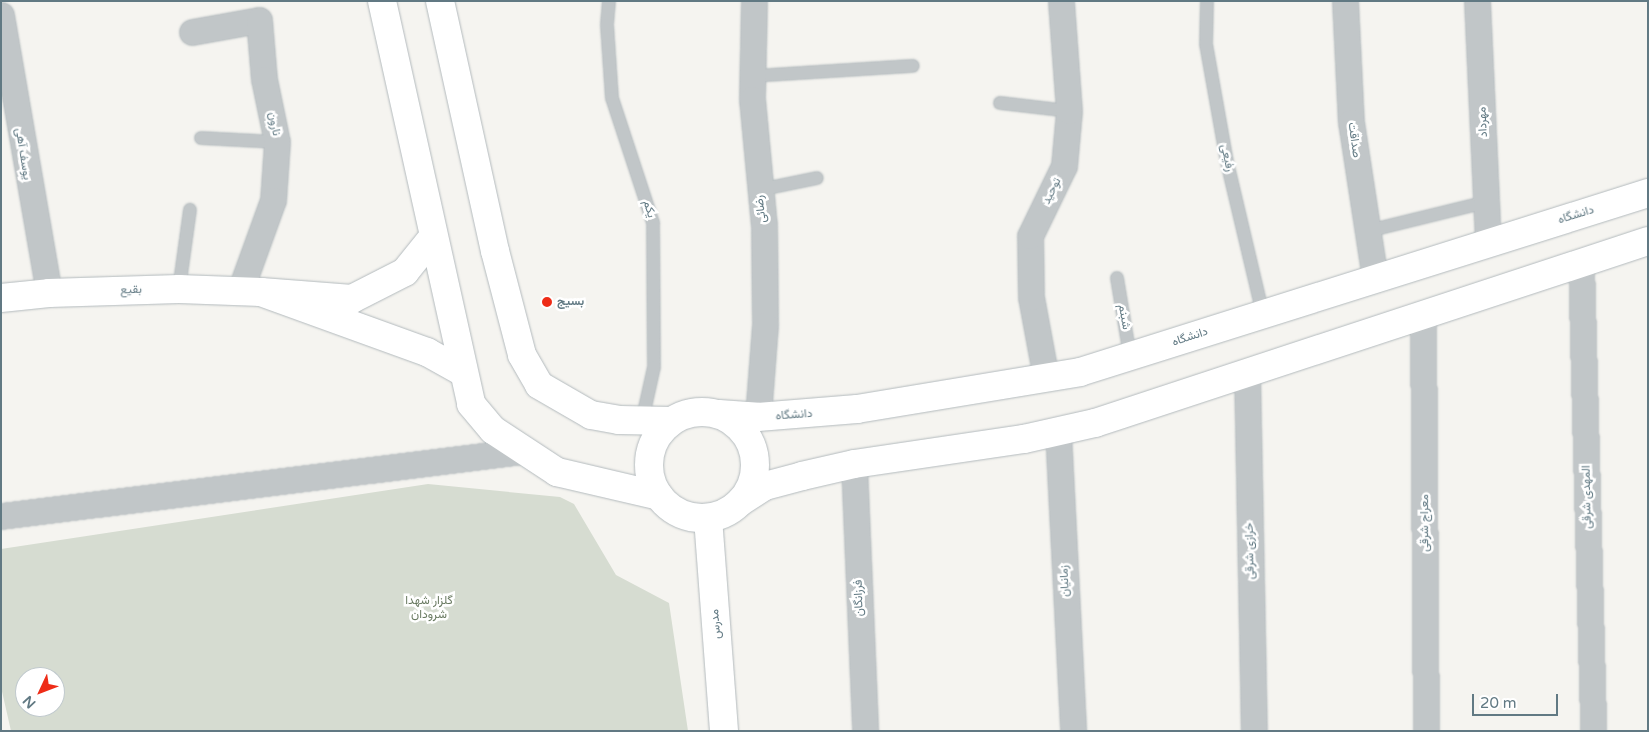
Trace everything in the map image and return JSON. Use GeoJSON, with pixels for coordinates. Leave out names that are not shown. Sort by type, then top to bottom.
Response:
{"type":"FeatureCollection","features":[{"type":"Feature","properties":{"kind":"main road"},"geometry":{"type":"LineString","coordinates":[[382,1],[471,404],[493,430],[557,472],[659,496]]}},
{"type":"Feature","properties":{"kind":"main road"},"geometry":{"type":"LineString","coordinates":[[440,1],[495,251],[522,355],[539,385],[564,402],[591,415],[642,421],[671,421],[703,412],[719,414],[746,434],[753,451],[755,469],[751,487],[740,502]]}},
{"type":"Feature","properties":{"kind":"main road","name":"دانشگاه"},"geometry":{"type":"LineString","coordinates":[[719,414],[758,417],[857,409],[1080,372],[1648,193]]}},
{"type":"Feature","properties":{"kind":"main road","name":"بقیع"},"geometry":{"type":"LineString","coordinates":[[1,298],[49,293],[179,288],[352,299],[405,272],[433,237]]}},
{"type":"Feature","properties":{"kind":"main road"},"geometry":{"type":"LineString","coordinates":[[671,421],[659,433],[648,465],[659,496],[673,509],[689,516],[708,518],[725,513],[765,486],[854,464],[1058,431],[1095,423],[1648,241]]}},
{"type":"Feature","properties":{"kind":"main road"},"geometry":{"type":"LineString","coordinates":[[250,292],[427,352],[463,372]]}},
{"type":"Feature","properties":{"kind":"main road","name":"مدرس"},"geometry":{"type":"LineString","coordinates":[[708,518],[724,731]]}},
{"type":"Feature","properties":{"kind":"street","name":"رضائی"},"geometry":{"type":"LineString","coordinates":[[754,1],[754,144],[764,225],[765,324],[758,417]]}},
{"type":"Feature","properties":{"kind":"street","name":"توحید"},"geometry":{"type":"LineString","coordinates":[[1046,378],[1031,297],[1030,236],[1064,166],[1068,111],[1062,1]]}},
{"type":"Feature","properties":{"kind":"street","name":"صداقت"},"geometry":{"type":"LineString","coordinates":[[1345,1],[1351,122],[1375,278]]}},
{"type":"Feature","properties":{"kind":"street","name":"مهرداد"},"geometry":{"type":"LineString","coordinates":[[1477,1],[1488,243]]}},
{"type":"Feature","properties":{"kind":"street","name":"یوسف آهی"},"geometry":{"type":"LineString","coordinates":[[1,15],[49,293]]}},
{"type":"Feature","properties":{"kind":"street","name":"نارون"},"geometry":{"type":"LineString","coordinates":[[192,32],[259,20],[264,79],[277,142],[273,200],[250,292]]}},
{"type":"Feature","properties":{"kind":"street","name":"المهدی شرقی"},"geometry":{"type":"LineString","coordinates":[[1581,262],[1594,731]]}},
{"type":"Feature","properties":{"kind":"street","name":"معراج شرقی"},"geometry":{"type":"LineString","coordinates":[[1423,314],[1426,731]]}},
{"type":"Feature","properties":{"kind":"street","name":"خرازی شرقی"},"geometry":{"type":"LineString","coordinates":[[1247,372],[1254,731]]}},
{"type":"Feature","properties":{"kind":"street","name":"زمانیان"},"geometry":{"type":"LineString","coordinates":[[1058,431],[1073,731]]}},
{"type":"Feature","properties":{"kind":"street"},"geometry":{"type":"LineString","coordinates":[[1,516],[523,451]]}},
{"type":"Feature","properties":{"kind":"street","name":"فرزانگان"},"geometry":{"type":"LineString","coordinates":[[854,464],[865,731]]}},
{"type":"Feature","properties":{"kind":"lane","name":"یکم"},"geometry":{"type":"LineString","coordinates":[[609,1],[607,24],[612,98],[653,223],[654,367],[642,421]]}},
{"type":"Feature","properties":{"kind":"lane","name":"رفیعی"},"geometry":{"type":"LineString","coordinates":[[1207,1],[1208,54],[1227,162],[1263,314]]}},
{"type":"Feature","properties":{"kind":"lane"},"geometry":{"type":"LineString","coordinates":[[753,76],[913,66]]}},
{"type":"Feature","properties":{"kind":"lane"},"geometry":{"type":"LineString","coordinates":[[1000,103],[1068,111]]}},
{"type":"Feature","properties":{"kind":"lane"},"geometry":{"type":"LineString","coordinates":[[201,138],[277,142]]}},
{"type":"Feature","properties":{"kind":"lane"},"geometry":{"type":"LineString","coordinates":[[759,190],[817,178]]}},
{"type":"Feature","properties":{"kind":"lane"},"geometry":{"type":"LineString","coordinates":[[1368,231],[1486,202]]}},
{"type":"Feature","properties":{"kind":"lane"},"geometry":{"type":"LineString","coordinates":[[179,288],[190,210]]}},
{"type":"Feature","properties":{"kind":"lane","name":"شبنم"},"geometry":{"type":"LineString","coordinates":[[1117,278],[1130,356]]}},
{"type":"Feature","properties":{"kind":"green space","name":"گلزار شهدا شرودان"},"geometry":{"type":"Polygon","coordinates":[[[428,484],[560,497],[574,504],[616,575],[669,603],[688,731],[11,731],[1,687],[1,549],[428,484]]]}},
{"type":"Feature","properties":{"kind":"place","name":"بسیج"},"geometry":{"type":"Point","coordinates":[547,302]}}]}
